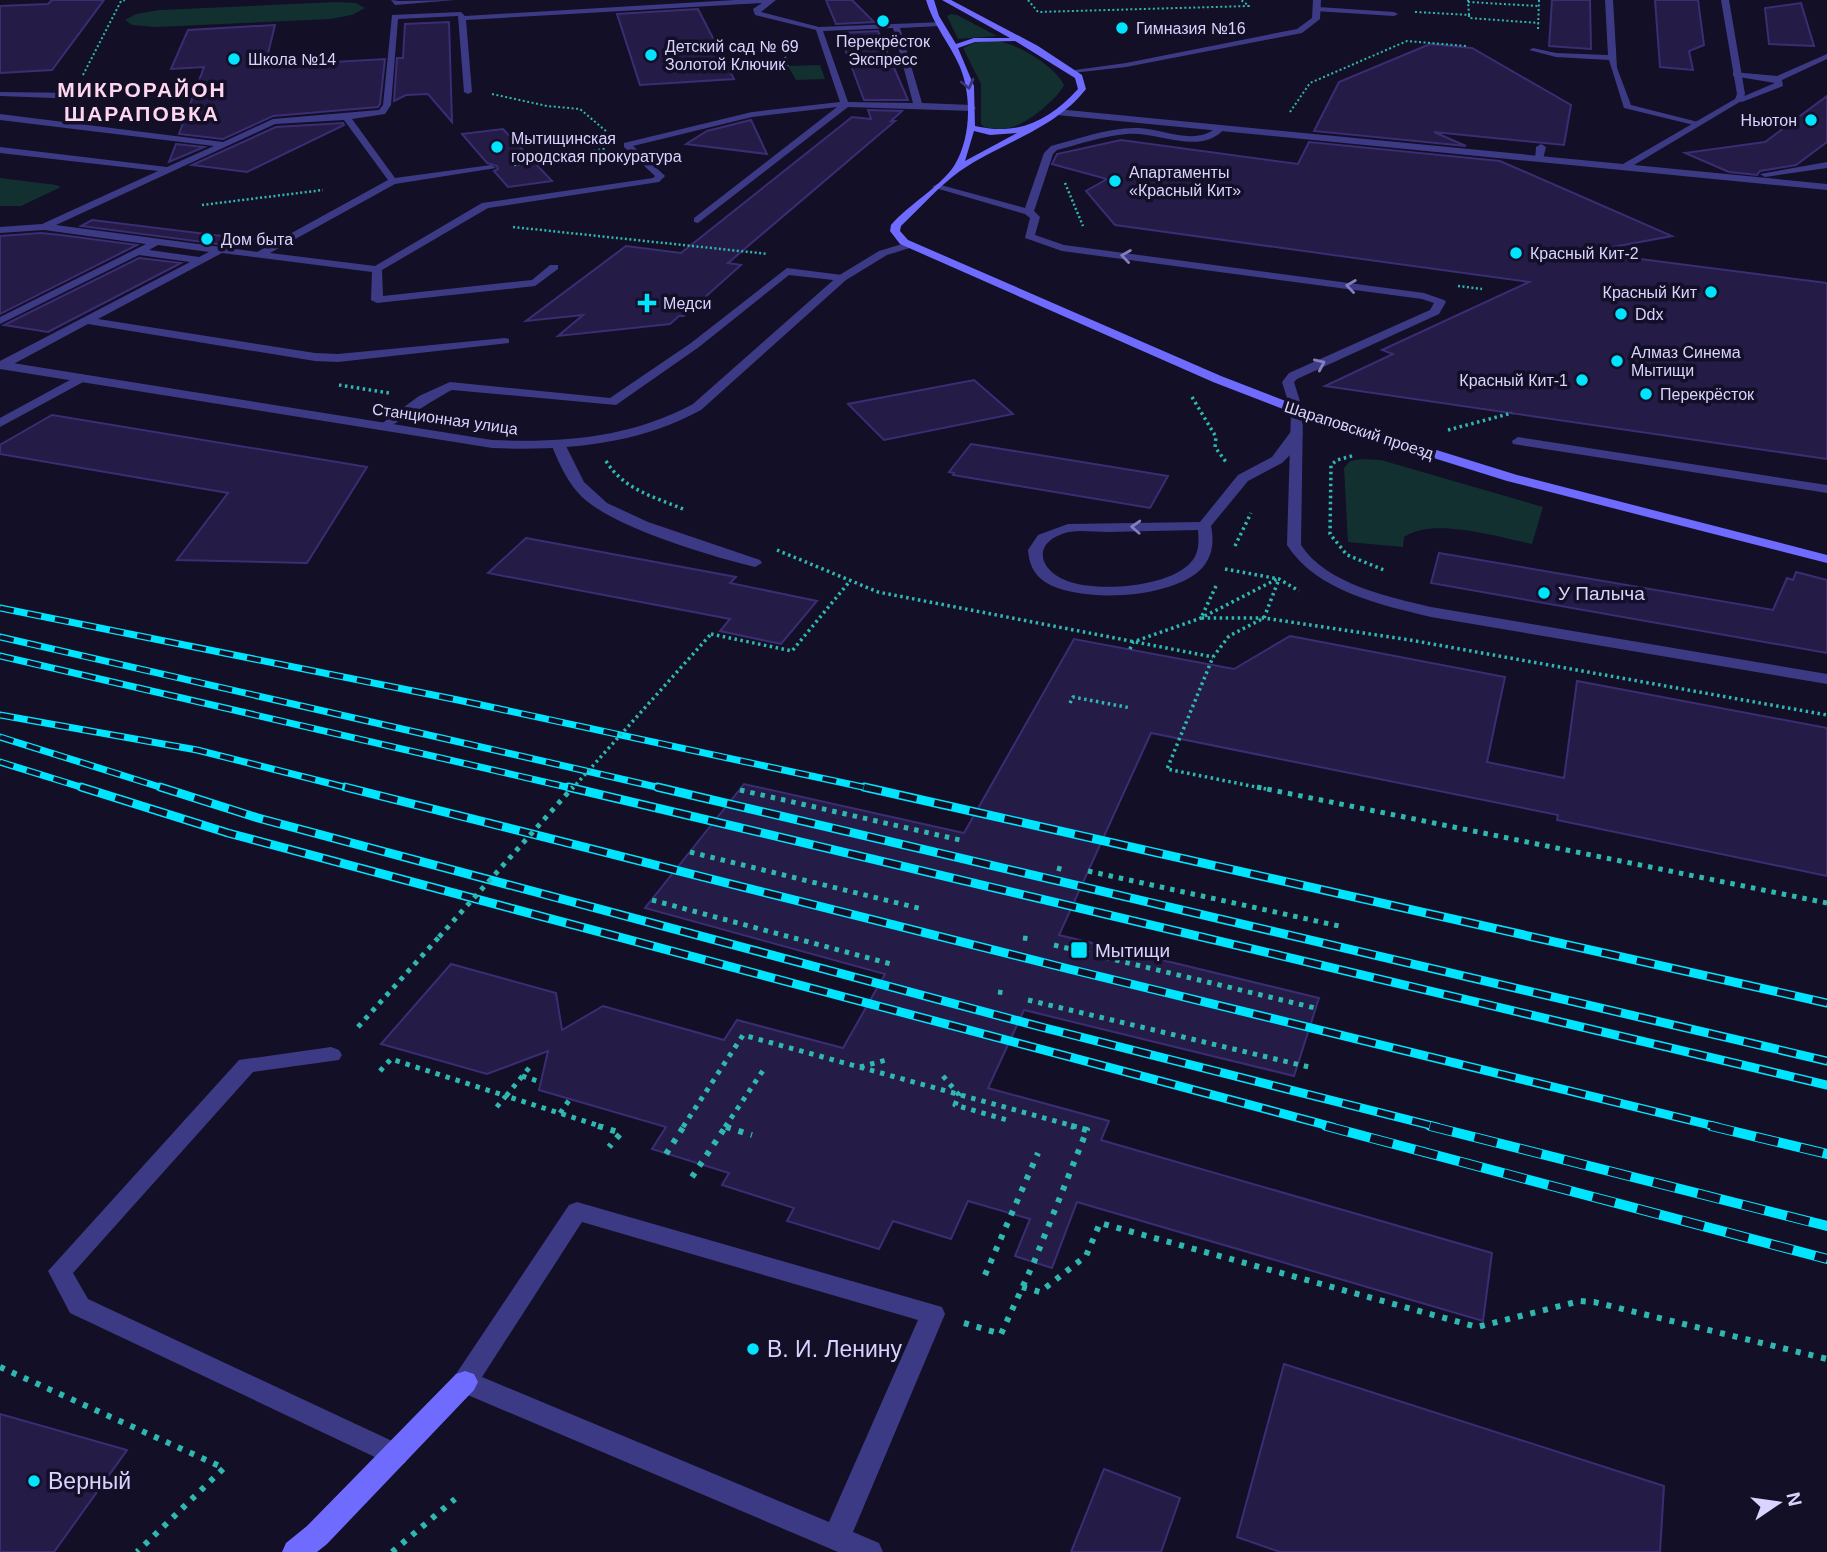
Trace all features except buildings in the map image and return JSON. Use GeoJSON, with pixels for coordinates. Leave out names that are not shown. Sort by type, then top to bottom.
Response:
{"type":"FeatureCollection","features":[{"type":"Feature","properties":{"kind":"main road"},"geometry":{"type":"LineString","coordinates":[[930,0],[968,79],[972,108],[970,127],[967,147],[957,169]]}},
{"type":"Feature","properties":{"kind":"main road"},"geometry":{"type":"LineString","coordinates":[[909,245],[898,237],[896,225],[937,187],[957,169],[1035,127],[1077,96],[1082,89],[1079,77],[1072,71],[946,0]]}},
{"type":"Feature","properties":{"kind":"main road"},"geometry":{"type":"LineString","coordinates":[[954,47],[981,39],[1005,38],[1026,43]]}},
{"type":"Feature","properties":{"kind":"main road"},"geometry":{"type":"LineString","coordinates":[[970,127],[1004,132],[1035,127]]}},
{"type":"Feature","properties":{"kind":"main road","name":"Шараповский проезд"},"geometry":{"type":"LineString","coordinates":[[909,245],[1297,411],[1524,481],[1827,559]]}},
{"type":"Feature","properties":{"kind":"main road"},"geometry":{"type":"LineString","coordinates":[[300,1551],[465,1382]]}},
{"type":"Feature","properties":{"kind":"street"},"geometry":{"type":"LineString","coordinates":[[395,0],[395,3],[451,0]]}},
{"type":"Feature","properties":{"kind":"street"},"geometry":{"type":"LineString","coordinates":[[460,0],[468,90]]}},
{"type":"Feature","properties":{"kind":"street"},"geometry":{"type":"LineString","coordinates":[[1609,0],[1612,58],[1627,106],[1695,124]]}},
{"type":"Feature","properties":{"kind":"street"},"geometry":{"type":"LineString","coordinates":[[1725,0],[1735,74],[1741,94],[1739,100]]}},
{"type":"Feature","properties":{"kind":"street"},"geometry":{"type":"LineString","coordinates":[[44,227],[273,122],[382,112],[387,105],[395,17],[770,1]]}},
{"type":"Feature","properties":{"kind":"street"},"geometry":{"type":"LineString","coordinates":[[770,1],[758,9],[758,13],[819,29],[940,23]]}},
{"type":"Feature","properties":{"kind":"street"},"geometry":{"type":"LineString","coordinates":[[1072,71],[1126,65],[1278,37],[1308,27],[1316,19],[1317,5],[1394,14]]}},
{"type":"Feature","properties":{"kind":"street"},"geometry":{"type":"LineString","coordinates":[[896,25],[918,106]]}},
{"type":"Feature","properties":{"kind":"street"},"geometry":{"type":"LineString","coordinates":[[819,29],[845,106]]}},
{"type":"Feature","properties":{"kind":"street"},"geometry":{"type":"LineString","coordinates":[[1533,50],[1556,55],[1612,58]]}},
{"type":"Feature","properties":{"kind":"street"},"geometry":{"type":"LineString","coordinates":[[1735,74],[1778,79],[1827,56]]}},
{"type":"Feature","properties":{"kind":"street"},"geometry":{"type":"LineString","coordinates":[[1623,168],[1739,100],[1777,87],[1780,84],[1778,79]]}},
{"type":"Feature","properties":{"kind":"street"},"geometry":{"type":"LineString","coordinates":[[0,94],[76,97]]}},
{"type":"Feature","properties":{"kind":"street"},"geometry":{"type":"LineString","coordinates":[[698,220],[845,106]]}},
{"type":"Feature","properties":{"kind":"street"},"geometry":{"type":"LineString","coordinates":[[627,145],[760,113],[845,106],[972,108]]}},
{"type":"Feature","properties":{"kind":"street"},"geometry":{"type":"LineString","coordinates":[[1057,112],[1827,187]]}},
{"type":"Feature","properties":{"kind":"street"},"geometry":{"type":"LineString","coordinates":[[0,117],[224,144]]}},
{"type":"Feature","properties":{"kind":"street"},"geometry":{"type":"LineString","coordinates":[[346,117],[393,181]]}},
{"type":"Feature","properties":{"kind":"street"},"geometry":{"type":"LineString","coordinates":[[1029,212],[1049,153],[1054,148],[1131,130],[1204,140],[1218,134],[1221,128]]}},
{"type":"Feature","properties":{"kind":"street"},"geometry":{"type":"LineString","coordinates":[[0,230],[44,227],[377,270],[485,205],[656,180],[660,176],[627,145]]}},
{"type":"Feature","properties":{"kind":"street"},"geometry":{"type":"LineString","coordinates":[[1538,159],[1546,147],[1549,161]]}},
{"type":"Feature","properties":{"kind":"street"},"geometry":{"type":"LineString","coordinates":[[0,150],[169,170]]}},
{"type":"Feature","properties":{"kind":"street"},"geometry":{"type":"LineString","coordinates":[[1765,174],[1827,166]]}},
{"type":"Feature","properties":{"kind":"street"},"geometry":{"type":"LineString","coordinates":[[259,255],[393,181],[491,168]]}},
{"type":"Feature","properties":{"kind":"street"},"geometry":{"type":"LineString","coordinates":[[937,187],[1029,212],[1035,217],[1029,236],[1062,248],[1424,296],[1440,302],[1435,312],[1293,376],[1288,382],[1297,411],[1293,535],[1296,551],[1319,571],[1379,597],[1431,612],[1827,679]]}},
{"type":"Feature","properties":{"kind":"street"},"geometry":{"type":"LineString","coordinates":[[0,321],[157,242]]}},
{"type":"Feature","properties":{"kind":"street","name":"Станционная улица"},"geometry":{"type":"LineString","coordinates":[[1,365],[492,444],[559,446],[642,430],[697,408],[842,278],[883,253],[909,245]]}},
{"type":"Feature","properties":{"kind":"street"},"geometry":{"type":"LineString","coordinates":[[1,365],[220,250]]}},
{"type":"Feature","properties":{"kind":"street"},"geometry":{"type":"LineString","coordinates":[[138,252],[201,260]]}},
{"type":"Feature","properties":{"kind":"street"},"geometry":{"type":"LineString","coordinates":[[377,270],[377,300],[535,283],[554,267]]}},
{"type":"Feature","properties":{"kind":"street"},"geometry":{"type":"LineString","coordinates":[[383,426],[423,399],[450,386],[612,402],[695,345],[786,271],[842,278]]}},
{"type":"Feature","properties":{"kind":"street"},"geometry":{"type":"LineString","coordinates":[[89,321],[315,357],[338,358],[505,341]]}},
{"type":"Feature","properties":{"kind":"street"},"geometry":{"type":"LineString","coordinates":[[0,424],[82,378]]}},
{"type":"Feature","properties":{"kind":"street"},"geometry":{"type":"LineString","coordinates":[[1204,526],[1068,528],[1042,538],[1035,550],[1037,566],[1061,585],[1081,590],[1132,588],[1177,579],[1198,564],[1207,544],[1204,526],[1243,478],[1277,460],[1297,433]]}},
{"type":"Feature","properties":{"kind":"street"},"geometry":{"type":"LineString","coordinates":[[1518,441],[1827,489]]}},
{"type":"Feature","properties":{"kind":"street"},"geometry":{"type":"LineString","coordinates":[[559,446],[567,467],[591,499],[648,526],[755,563]]}},
{"type":"Feature","properties":{"kind":"street"},"geometry":{"type":"LineString","coordinates":[[331,1055],[247,1065],[60,1271],[79,1306],[396,1455]]}},
{"type":"Feature","properties":{"kind":"street"},"geometry":{"type":"LineString","coordinates":[[837,1536],[933,1314],[577,1211],[465,1382],[837,1536],[869,1552]]}},
{"type":"Feature","properties":{"kind":"path"},"geometry":{"type":"LineString","coordinates":[[76,97],[121,1],[125,0]]}},
{"type":"Feature","properties":{"kind":"path"},"geometry":{"type":"LineString","coordinates":[[1028,0],[1038,12],[1249,6],[1241,0]]}},
{"type":"Feature","properties":{"kind":"path"},"geometry":{"type":"LineString","coordinates":[[1539,6],[1468,1],[1469,19],[1539,23]]}},
{"type":"Feature","properties":{"kind":"path"},"geometry":{"type":"LineString","coordinates":[[1416,12],[1469,15]]}},
{"type":"Feature","properties":{"kind":"path"},"geometry":{"type":"LineString","coordinates":[[1287,116],[1310,83],[1407,41],[1466,46]]}},
{"type":"Feature","properties":{"kind":"path"},"geometry":{"type":"LineString","coordinates":[[468,90],[547,106],[580,109],[614,138]]}},
{"type":"Feature","properties":{"kind":"path"},"geometry":{"type":"LineString","coordinates":[[491,168],[627,145]]}},
{"type":"Feature","properties":{"kind":"path"},"geometry":{"type":"LineString","coordinates":[[1063,180],[1087,234]]}},
{"type":"Feature","properties":{"kind":"path"},"geometry":{"type":"LineString","coordinates":[[202,205],[323,191]]}},
{"type":"Feature","properties":{"kind":"path"},"geometry":{"type":"LineString","coordinates":[[512,227],[773,255]]}},
{"type":"Feature","properties":{"kind":"path"},"geometry":{"type":"LineString","coordinates":[[1457,286],[1482,289]]}},
{"type":"Feature","properties":{"kind":"path"},"geometry":{"type":"LineString","coordinates":[[1183,392],[1192,397],[1216,437],[1215,447],[1228,463]]}},
{"type":"Feature","properties":{"kind":"path"},"geometry":{"type":"LineString","coordinates":[[1436,434],[1512,413]]}},
{"type":"Feature","properties":{"kind":"path"},"geometry":{"type":"LineString","coordinates":[[1356,456],[1337,460],[1331,465],[1330,534],[1347,555],[1392,573]]}},
{"type":"Feature","properties":{"kind":"path"},"geometry":{"type":"LineString","coordinates":[[1224,569],[1279,579]]}},
{"type":"Feature","properties":{"kind":"path"},"geometry":{"type":"LineString","coordinates":[[1129,649],[1133,642],[1201,618],[1287,575]]}},
{"type":"Feature","properties":{"kind":"path"},"geometry":{"type":"LineString","coordinates":[[1279,579],[1264,618],[1228,636],[1213,657],[1167,769],[1827,903]]}},
{"type":"Feature","properties":{"kind":"path"},"geometry":{"type":"LineString","coordinates":[[358,1027],[711,634],[792,651],[850,581]]}},
{"type":"Feature","properties":{"kind":"path"},"geometry":{"type":"LineString","coordinates":[[878,592],[1213,657]]}},
{"type":"Feature","properties":{"kind":"path"},"geometry":{"type":"LineString","coordinates":[[1201,618],[1264,618],[1410,640],[1827,715]]}},
{"type":"Feature","properties":{"kind":"path"},"geometry":{"type":"LineString","coordinates":[[1070,703],[1073,697],[1131,708]]}},
{"type":"Feature","properties":{"kind":"path"},"geometry":{"type":"LineString","coordinates":[[740,790],[960,840]]}},
{"type":"Feature","properties":{"kind":"path"},"geometry":{"type":"LineString","coordinates":[[690,852],[922,909]]}},
{"type":"Feature","properties":{"kind":"path"},"geometry":{"type":"LineString","coordinates":[[1057,868],[1064,870]]}},
{"type":"Feature","properties":{"kind":"path"},"geometry":{"type":"LineString","coordinates":[[1088,871],[1339,926]]}},
{"type":"Feature","properties":{"kind":"path"},"geometry":{"type":"LineString","coordinates":[[652,900],[891,964]]}},
{"type":"Feature","properties":{"kind":"path"},"geometry":{"type":"LineString","coordinates":[[1023,938],[1031,939]]}},
{"type":"Feature","properties":{"kind":"path"},"geometry":{"type":"LineString","coordinates":[[1054,945],[1315,1008]]}},
{"type":"Feature","properties":{"kind":"path"},"geometry":{"type":"LineString","coordinates":[[1028,1000],[1309,1067]]}},
{"type":"Feature","properties":{"kind":"path"},"geometry":{"type":"LineString","coordinates":[[666,1154],[743,1035],[1087,1130],[1001,1334],[933,1314]]}},
{"type":"Feature","properties":{"kind":"path"},"geometry":{"type":"LineString","coordinates":[[380,1072],[391,1059],[621,1133],[609,1147]]}},
{"type":"Feature","properties":{"kind":"path"},"geometry":{"type":"LineString","coordinates":[[860,1067],[886,1060]]}},
{"type":"Feature","properties":{"kind":"path"},"geometry":{"type":"LineString","coordinates":[[495,1109],[529,1068]]}},
{"type":"Feature","properties":{"kind":"path"},"geometry":{"type":"LineString","coordinates":[[692,1177],[764,1069]]}},
{"type":"Feature","properties":{"kind":"path"},"geometry":{"type":"LineString","coordinates":[[522,1076],[541,1082]]}},
{"type":"Feature","properties":{"kind":"path"},"geometry":{"type":"LineString","coordinates":[[943,1076],[959,1095]]}},
{"type":"Feature","properties":{"kind":"path"},"geometry":{"type":"LineString","coordinates":[[959,1095],[955,1105],[1007,1120]]}},
{"type":"Feature","properties":{"kind":"path"},"geometry":{"type":"LineString","coordinates":[[560,1113],[570,1099]]}},
{"type":"Feature","properties":{"kind":"path"},"geometry":{"type":"LineString","coordinates":[[726,1127],[752,1135]]}},
{"type":"Feature","properties":{"kind":"path"},"geometry":{"type":"LineString","coordinates":[[985,1275],[1038,1153]]}},
{"type":"Feature","properties":{"kind":"path"},"geometry":{"type":"LineString","coordinates":[[1022,1286],[1040,1292],[1086,1256],[1100,1223],[1477,1327],[1580,1301],[1594,1302],[1827,1359]]}},
{"type":"Feature","properties":{"kind":"path"},"geometry":{"type":"LineString","coordinates":[[0,1367],[224,1468],[137,1552]]}},
{"type":"Feature","properties":{"kind":"path"},"geometry":{"type":"LineString","coordinates":[[392,1552],[454,1499]]}},
{"type":"Feature","properties":{"kind":"green space"},"geometry":{"type":"Polygon","coordinates":[[[356,3],[365,8],[352,15],[330,19],[155,27],[132,25],[125,20],[136,14],[160,10],[356,3]]]}},
{"type":"Feature","properties":{"kind":"green space"},"geometry":{"type":"Polygon","coordinates":[[[951,14],[997,36],[958,39],[947,16],[951,14]]]}},
{"type":"Feature","properties":{"kind":"green space"},"geometry":{"type":"Polygon","coordinates":[[[997,41],[1015,46],[1035,57],[1053,71],[1064,85],[1034,116],[1019,125],[1002,129],[984,127],[981,124],[981,84],[963,48],[976,42],[997,41]]]}},
{"type":"Feature","properties":{"kind":"green space"},"geometry":{"type":"Polygon","coordinates":[[[820,65],[825,79],[796,80],[788,66],[820,65]]]}},
{"type":"Feature","properties":{"kind":"green space"},"geometry":{"type":"Polygon","coordinates":[[[0,178],[61,187],[21,206],[0,206],[0,178]]]}},
{"type":"Feature","properties":{"kind":"green space"},"geometry":{"type":"Polygon","coordinates":[[[1381,460],[1543,507],[1532,544],[1484,533],[1448,529],[1417,531],[1404,537],[1403,547],[1348,542],[1344,468],[1350,461],[1381,460]]]}},
{"type":"Feature","properties":{"kind":"railway"},"geometry":{"type":"LineString","coordinates":[[0,608],[458,700],[872,789]]}},
{"type":"Feature","properties":{"kind":"railway"},"geometry":{"type":"LineString","coordinates":[[0,637],[665,789]]}},
{"type":"Feature","properties":{"kind":"railway"},"geometry":{"type":"LineString","coordinates":[[0,656],[575,789]]}},
{"type":"Feature","properties":{"kind":"railway"},"geometry":{"type":"LineString","coordinates":[[0,715],[197,750],[352,789]]}},
{"type":"Feature","properties":{"kind":"railway"},"geometry":{"type":"LineString","coordinates":[[0,737],[166,789]]}},
{"type":"Feature","properties":{"kind":"railway"},"geometry":{"type":"LineString","coordinates":[[0,762],[87,789]]}},
{"type":"Feature","properties":{"kind":"railway"},"geometry":{"type":"LineString","coordinates":[[81,787],[228,833],[1333,1127]]}},
{"type":"Feature","properties":{"kind":"railway"},"geometry":{"type":"LineString","coordinates":[[160,787],[258,818],[1045,1028],[1437,1127]]}},
{"type":"Feature","properties":{"kind":"railway"},"geometry":{"type":"LineString","coordinates":[[345,787],[1069,969],[1718,1127]]}},
{"type":"Feature","properties":{"kind":"railway"},"geometry":{"type":"LineString","coordinates":[[568,787],[1827,1085]]}},
{"type":"Feature","properties":{"kind":"railway"},"geometry":{"type":"LineString","coordinates":[[657,787],[1827,1061]]}},
{"type":"Feature","properties":{"kind":"railway"},"geometry":{"type":"LineString","coordinates":[[864,787],[1827,1003]]}},
{"type":"Feature","properties":{"kind":"railway"},"geometry":{"type":"LineString","coordinates":[[1326,1126],[1827,1259]]}},
{"type":"Feature","properties":{"kind":"railway"},"geometry":{"type":"LineString","coordinates":[[1430,1126],[1827,1226]]}},
{"type":"Feature","properties":{"kind":"railway"},"geometry":{"type":"LineString","coordinates":[[1711,1126],[1827,1154]]}},
{"type":"Feature","properties":{"kind":"place","name":"Перекрёсток Экспресс"},"geometry":{"type":"Point","coordinates":[883,21]}},
{"type":"Feature","properties":{"kind":"place","name":"Гимназия №16"},"geometry":{"type":"Point","coordinates":[1122,28]}},
{"type":"Feature","properties":{"kind":"place","name":"Детский сад № 69 Золотой Ключик"},"geometry":{"type":"Point","coordinates":[651,55]}},
{"type":"Feature","properties":{"kind":"place","name":"Школа №14"},"geometry":{"type":"Point","coordinates":[234,59]}},
{"type":"Feature","properties":{"kind":"place","name":"Ньютон"},"geometry":{"type":"Point","coordinates":[1811,120]}},
{"type":"Feature","properties":{"kind":"place","name":"Мытищинская городская прокуратура"},"geometry":{"type":"Point","coordinates":[497,147]}},
{"type":"Feature","properties":{"kind":"place","name":"Апартаменты «Красный Кит»"},"geometry":{"type":"Point","coordinates":[1115,181]}},
{"type":"Feature","properties":{"kind":"place","name":"Дом быта"},"geometry":{"type":"Point","coordinates":[207,239]}},
{"type":"Feature","properties":{"kind":"place","name":"Красный Кит-2"},"geometry":{"type":"Point","coordinates":[1516,253]}},
{"type":"Feature","properties":{"kind":"place","name":"Красный Кит"},"geometry":{"type":"Point","coordinates":[1711,292]}},
{"type":"Feature","properties":{"kind":"place","name":"Медси"},"geometry":{"type":"Point","coordinates":[647,303]}},
{"type":"Feature","properties":{"kind":"place","name":"Ddx"},"geometry":{"type":"Point","coordinates":[1621,314]}},
{"type":"Feature","properties":{"kind":"place","name":"Алмаз Синема Мытищи"},"geometry":{"type":"Point","coordinates":[1617,361]}},
{"type":"Feature","properties":{"kind":"place","name":"Красный Кит-1"},"geometry":{"type":"Point","coordinates":[1582,380]}},
{"type":"Feature","properties":{"kind":"place","name":"Перекрёсток"},"geometry":{"type":"Point","coordinates":[1646,394]}},
{"type":"Feature","properties":{"kind":"place","name":"У Палыча"},"geometry":{"type":"Point","coordinates":[1544,593]}},
{"type":"Feature","properties":{"kind":"place","name":"Мытищи"},"geometry":{"type":"Point","coordinates":[1079,950]}},
{"type":"Feature","properties":{"kind":"place","name":"В. И. Ленину"},"geometry":{"type":"Point","coordinates":[753,1349]}},
{"type":"Feature","properties":{"kind":"place","name":"Верный"},"geometry":{"type":"Point","coordinates":[34,1481]}},
{"type":"Feature","properties":{"kind":"district","name":"МИКРОРАЙОН ШАРАПОВКА"},"geometry":{"type":"Point","coordinates":[142,101]}}]}
